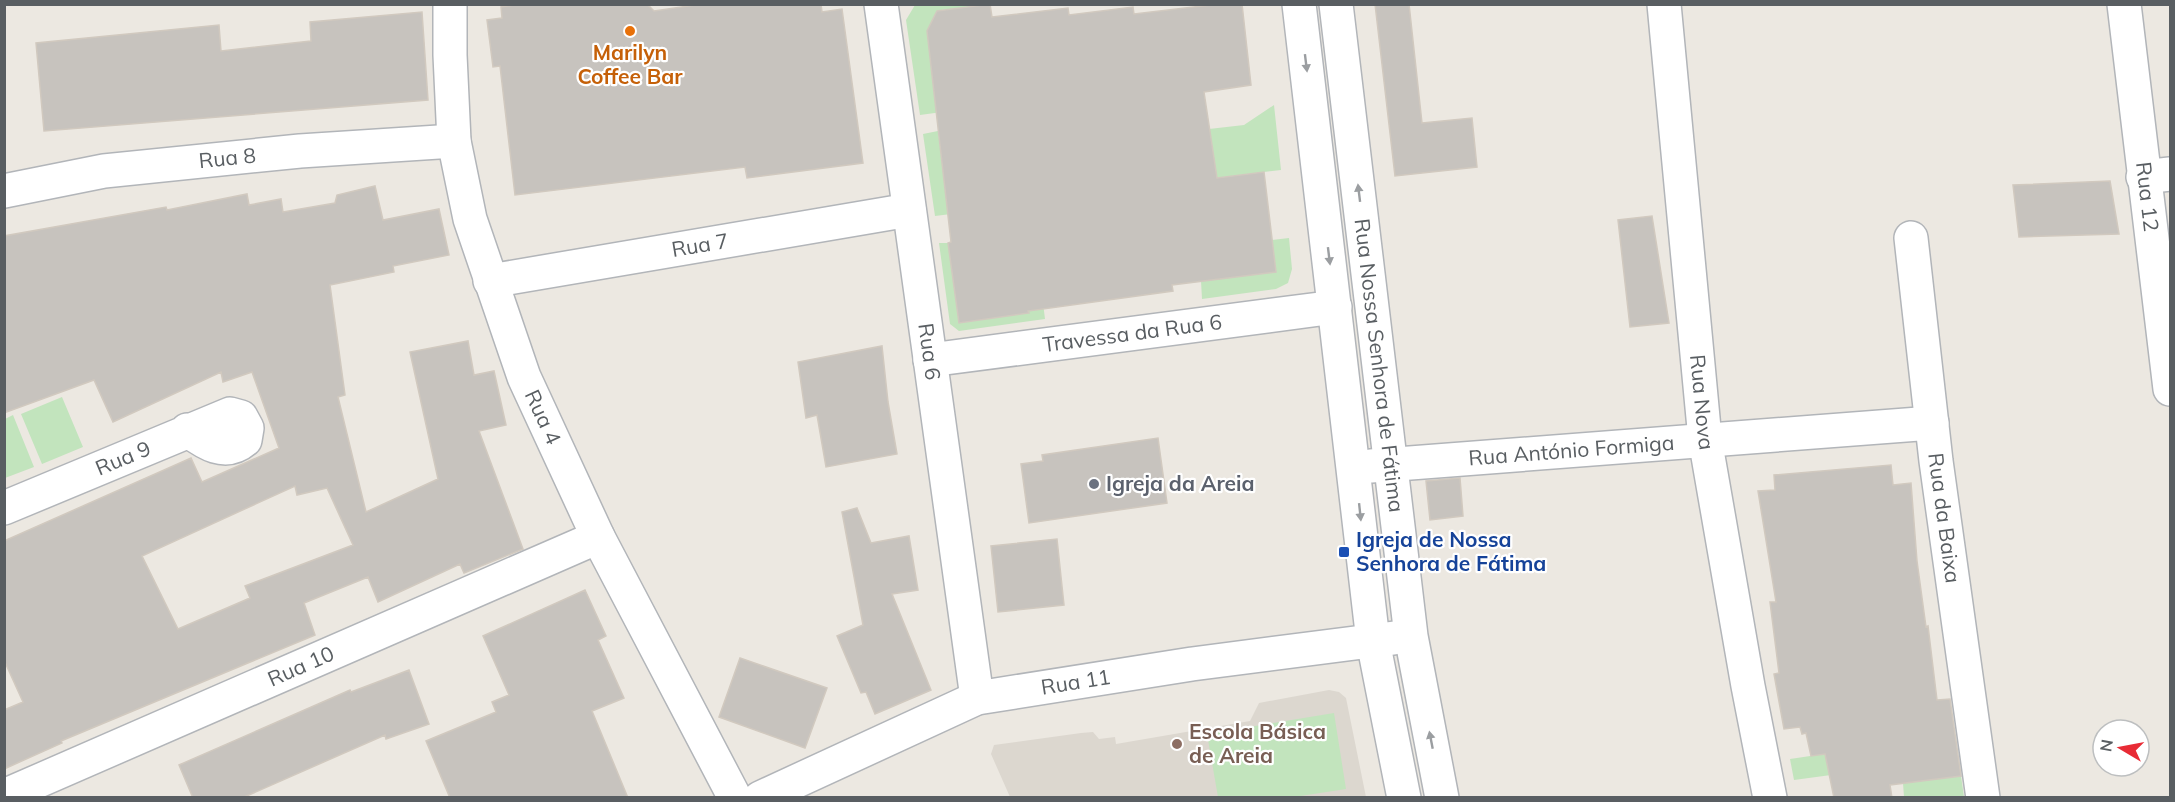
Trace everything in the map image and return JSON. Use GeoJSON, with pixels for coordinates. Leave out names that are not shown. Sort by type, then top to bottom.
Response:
{"type":"FeatureCollection","features":[{"type":"Feature","properties":{"kind":"street","name":"Rua 4"},"geometry":{"type":"LineString","coordinates":[[450,4],[454,141],[470,219],[524,377],[597,537],[735,798]]}},
{"type":"Feature","properties":{"kind":"street","name":"Rua 6"},"geometry":{"type":"LineString","coordinates":[[881,4],[977,698]]}},
{"type":"Feature","properties":{"kind":"street","name":"Rua Nossa Senhora de Fátima"},"geometry":{"type":"LineString","coordinates":[[1299,4],[1355,467],[1373,641],[1404,798]]}},
{"type":"Feature","properties":{"kind":"street","name":"Rua Nossa Senhora de Fátima"},"geometry":{"type":"LineString","coordinates":[[1336,4],[1411,636],[1442,798]]}},
{"type":"Feature","properties":{"kind":"street","name":"Rua Nova"},"geometry":{"type":"LineString","coordinates":[[1664,4],[1705,439],[1770,798]]}},
{"type":"Feature","properties":{"kind":"street","name":"Rua 12"},"geometry":{"type":"LineString","coordinates":[[2124,4],[2157,176],[2170,389]]}},
{"type":"Feature","properties":{"kind":"street","name":"Rua 8"},"geometry":{"type":"LineString","coordinates":[[4,191],[104,171],[300,151],[454,141]]}},
{"type":"Feature","properties":{"kind":"street","name":"Rua 7"},"geometry":{"type":"LineString","coordinates":[[490,281],[909,210]]}},
{"type":"Feature","properties":{"kind":"street","name":"Rua da Baixa"},"geometry":{"type":"LineString","coordinates":[[1911,238],[1932,423],[1983,798]]}},
{"type":"Feature","properties":{"kind":"street","name":"Travessa da Rua 6"},"geometry":{"type":"LineString","coordinates":[[930,360],[1335,307]]}},
{"type":"Feature","properties":{"kind":"street","name":"Rua 9"},"geometry":{"type":"LineString","coordinates":[[4,508],[187,430],[230,414],[241,417]]}},
{"type":"Feature","properties":{"kind":"street","name":"Rua António Formiga"},"geometry":{"type":"LineString","coordinates":[[1355,467],[1932,423]]}},
{"type":"Feature","properties":{"kind":"street","name":"Rua 10"},"geometry":{"type":"LineString","coordinates":[[4,796],[597,537]]}},
{"type":"Feature","properties":{"kind":"street","name":"Rua 11"},"geometry":{"type":"LineString","coordinates":[[760,798],[977,698],[1192,664],[1411,636]]}},
{"type":"Feature","properties":{"kind":"shaded area","name":"Escola Básica de Areia"},"geometry":{"type":"Polygon","coordinates":[[[1329,690],[1339,692],[1346,698],[1366,797],[1010,797],[991,754],[994,745],[1081,733],[1093,732],[1099,739],[1115,737],[1116,744],[1250,721],[1259,703],[1329,690]]]}},
{"type":"Feature","properties":{"kind":"green space"},"geometry":{"type":"Polygon","coordinates":[[[915,5],[989,5],[941,10],[936,13],[932,21],[935,43],[979,107],[920,115],[906,20],[915,5]]]}},
{"type":"Feature","properties":{"kind":"green space"},"geometry":{"type":"Polygon","coordinates":[[[1274,105],[1281,170],[1191,181],[1209,129],[1244,125],[1274,105]]]}},
{"type":"Feature","properties":{"kind":"green space"},"geometry":{"type":"Polygon","coordinates":[[[938,131],[947,204],[991,209],[935,216],[923,134],[938,131]]]}},
{"type":"Feature","properties":{"kind":"green space"},"geometry":{"type":"Polygon","coordinates":[[[1289,238],[1292,269],[1288,283],[1276,289],[1202,299],[1201,281],[1276,271],[1272,240],[1289,238]]]}},
{"type":"Feature","properties":{"kind":"green space"},"geometry":{"type":"Polygon","coordinates":[[[939,243],[948,243],[959,323],[1029,313],[1020,249],[1036,247],[1045,319],[959,331],[950,324],[939,243]]]}},
{"type":"Feature","properties":{"kind":"green space"},"geometry":{"type":"Polygon","coordinates":[[[62,397],[83,447],[42,464],[21,414],[62,397]]]}},
{"type":"Feature","properties":{"kind":"green space"},"geometry":{"type":"Polygon","coordinates":[[[13,415],[34,467],[5,478],[5,419],[13,415]]]}},
{"type":"Feature","properties":{"kind":"green space"},"geometry":{"type":"Polygon","coordinates":[[[1334,713],[1346,789],[1294,797],[1218,797],[1207,734],[1334,713]]]}},
{"type":"Feature","properties":{"kind":"green space"},"geometry":{"type":"Polygon","coordinates":[[[1864,748],[1868,770],[1794,780],[1790,759],[1864,748]]]}},
{"type":"Feature","properties":{"kind":"green space"},"geometry":{"type":"Polygon","coordinates":[[[1961,776],[1964,797],[1904,797],[1903,783],[1961,776]]]}},
{"type":"Feature","properties":{"kind":"building"},"geometry":{"type":"Polygon","coordinates":[[[520,4],[647,4],[654,11],[702,4],[821,4],[822,12],[842,9],[863,163],[747,178],[745,167],[515,195],[500,66],[493,67],[487,20],[502,18],[501,7],[520,4]]]}},
{"type":"Feature","properties":{"kind":"building"},"geometry":{"type":"Polygon","coordinates":[[[990,4],[992,17],[1068,8],[1069,15],[1133,7],[1134,14],[1219,4],[1242,4],[1251,85],[1204,92],[1217,178],[1264,172],[1276,272],[1172,285],[1173,291],[959,323],[948,243],[951,242],[927,31],[937,11],[990,4]]]}},
{"type":"Feature","properties":{"kind":"building"},"geometry":{"type":"Polygon","coordinates":[[[1375,4],[1409,4],[1422,123],[1472,118],[1477,167],[1395,176],[1375,4]]]}},
{"type":"Feature","properties":{"kind":"building"},"geometry":{"type":"Polygon","coordinates":[[[422,12],[428,100],[44,131],[36,43],[219,25],[221,51],[311,41],[310,22],[422,12]]]}},
{"type":"Feature","properties":{"kind":"building"},"geometry":{"type":"Polygon","coordinates":[[[2110,181],[2119,234],[2019,237],[2013,185],[2110,181]]]}},
{"type":"Feature","properties":{"kind":"building"},"geometry":{"type":"Polygon","coordinates":[[[375,186],[383,220],[439,209],[449,255],[393,266],[394,272],[330,285],[345,395],[338,397],[366,512],[438,479],[410,352],[468,341],[474,375],[494,371],[506,425],[479,431],[523,549],[464,573],[460,564],[378,602],[368,577],[304,603],[315,635],[61,741],[62,743],[4,769],[4,710],[23,702],[4,660],[4,541],[191,458],[202,482],[279,448],[252,372],[223,382],[221,372],[113,422],[94,380],[4,413],[4,236],[166,207],[167,210],[247,194],[249,205],[281,199],[283,212],[335,203],[337,195],[375,186]],[[295,486],[142,556],[178,629],[250,598],[245,586],[353,545],[327,488],[297,495],[295,486]]]}},
{"type":"Feature","properties":{"kind":"building"},"geometry":{"type":"Polygon","coordinates":[[[1652,216],[1669,323],[1630,327],[1618,220],[1652,216]]]}},
{"type":"Feature","properties":{"kind":"building"},"geometry":{"type":"Polygon","coordinates":[[[882,346],[897,454],[826,467],[817,415],[806,418],[798,362],[882,346]]]}},
{"type":"Feature","properties":{"kind":"building","name":"Igreja da Areia"},"geometry":{"type":"Polygon","coordinates":[[[1158,438],[1167,503],[1029,523],[1021,464],[1043,461],[1042,455],[1158,438]]]}},
{"type":"Feature","properties":{"kind":"building"},"geometry":{"type":"Polygon","coordinates":[[[1891,465],[1893,485],[1911,483],[1917,561],[1937,700],[1950,699],[1961,776],[1890,785],[1892,798],[1834,798],[1825,754],[1811,756],[1806,733],[1802,734],[1800,727],[1784,729],[1774,674],[1779,673],[1770,602],[1776,602],[1758,491],[1775,490],[1774,475],[1891,465]]]}},
{"type":"Feature","properties":{"kind":"building"},"geometry":{"type":"Polygon","coordinates":[[[1460,478],[1463,516],[1430,520],[1426,481],[1460,478]]]}},
{"type":"Feature","properties":{"kind":"building"},"geometry":{"type":"Polygon","coordinates":[[[857,508],[871,543],[909,536],[918,590],[892,594],[931,690],[875,714],[866,692],[861,693],[837,636],[863,625],[842,512],[857,508]]]}},
{"type":"Feature","properties":{"kind":"building"},"geometry":{"type":"Polygon","coordinates":[[[1057,539],[1064,605],[998,612],[991,546],[1057,539]]]}},
{"type":"Feature","properties":{"kind":"building"},"geometry":{"type":"Polygon","coordinates":[[[585,590],[606,636],[598,640],[624,698],[592,711],[628,798],[450,798],[426,741],[496,712],[492,702],[509,695],[483,636],[585,590]]]}},
{"type":"Feature","properties":{"kind":"building"},"geometry":{"type":"Polygon","coordinates":[[[740,658],[827,688],[805,748],[719,717],[740,658]]]}},
{"type":"Feature","properties":{"kind":"building"},"geometry":{"type":"Polygon","coordinates":[[[409,670],[429,724],[386,739],[385,735],[242,798],[193,798],[179,765],[350,690],[351,692],[409,670]]]}},
{"type":"Feature","properties":{"kind":"place","name":"Marilyn Coffee Bar"},"geometry":{"type":"Point","coordinates":[630,31]}},
{"type":"Feature","properties":{"kind":"place","name":"Igreja da Areia"},"geometry":{"type":"Point","coordinates":[1094,484]}},
{"type":"Feature","properties":{"kind":"place","name":"Igreja de Nossa Senhora de Fátima"},"geometry":{"type":"Point","coordinates":[1344,552]}},
{"type":"Feature","properties":{"kind":"place","name":"Escola Básica de Areia"},"geometry":{"type":"Point","coordinates":[1177,744]}}]}
